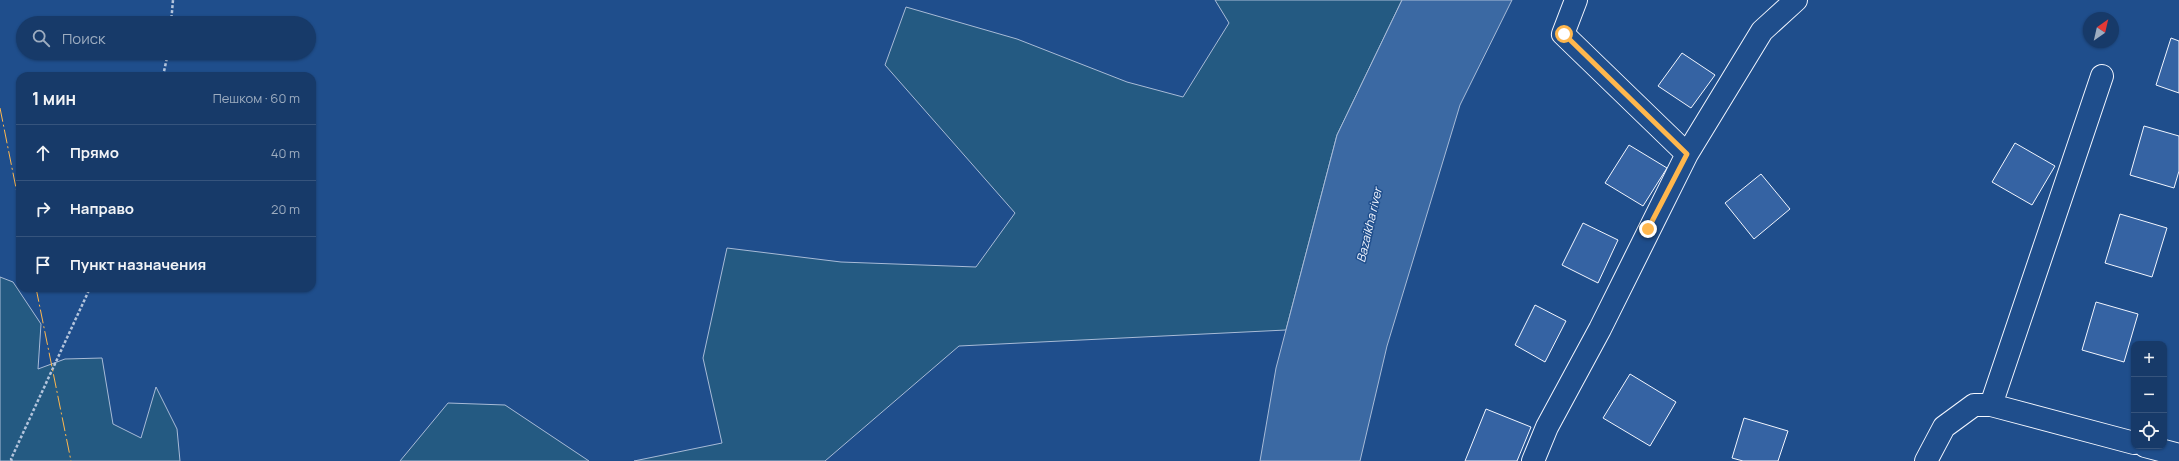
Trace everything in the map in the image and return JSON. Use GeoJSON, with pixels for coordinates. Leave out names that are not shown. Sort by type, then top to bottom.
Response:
{"type":"FeatureCollection","features":[{"type":"Feature","properties":{"kind":"street"},"geometry":{"type":"LineString","coordinates":[[1576,0],[1564,34],[1687,154]]}},
{"type":"Feature","properties":{"kind":"street"},"geometry":{"type":"LineString","coordinates":[[1533,461],[1547,427],[1600,329],[1687,154],[1762,31],[1796,0]]}},
{"type":"Feature","properties":{"kind":"street"},"geometry":{"type":"LineString","coordinates":[[1991,406],[2102,76]]}},
{"type":"Feature","properties":{"kind":"street"},"geometry":{"type":"LineString","coordinates":[[1926,461],[1944,427],[1974,405],[1991,406],[2131,442]]}},
{"type":"Feature","properties":{"kind":"street"},"geometry":{"type":"LineString","coordinates":[[2156,449],[2179,455]]}},
{"type":"Feature","properties":{"kind":"path"},"geometry":{"type":"LineString","coordinates":[[172,16],[173,0]]}},
{"type":"Feature","properties":{"kind":"path"},"geometry":{"type":"LineString","coordinates":[[164,72],[166,60]]}},
{"type":"Feature","properties":{"kind":"path"},"geometry":{"type":"LineString","coordinates":[[12,461],[11,459],[88,292]]}},
{"type":"Feature","properties":{"kind":"shaded area"},"geometry":{"type":"Polygon","coordinates":[[[1215,0],[1402,0],[1337,135],[1286,330],[959,346],[825,461],[634,461],[722,443],[703,358],[727,248],[841,262],[976,267],[1015,213],[885,65],[906,7],[1017,39],[1127,82],[1183,97],[1229,23],[1215,0]]]}},
{"type":"Feature","properties":{"kind":"shaded area"},"geometry":{"type":"Polygon","coordinates":[[[0,277],[13,282],[16,286],[16,292],[20,292],[41,324],[38,369],[65,359],[102,358],[113,424],[141,438],[156,387],[177,429],[180,461],[0,461],[0,277]]]}},
{"type":"Feature","properties":{"kind":"shaded area"},"geometry":{"type":"Polygon","coordinates":[[[448,403],[505,405],[589,461],[400,461],[448,403]]]}},
{"type":"Feature","properties":{"kind":"water","name":"Bazaikha river"},"geometry":{"type":"Polygon","coordinates":[[[1402,0],[1512,0],[1460,105],[1387,346],[1360,461],[1260,461],[1276,368],[1337,135],[1402,0]]]}},
{"type":"Feature","properties":{"kind":"building"},"geometry":{"type":"Polygon","coordinates":[[[2171,38],[2179,41],[2179,93],[2156,85],[2171,38]]]}},
{"type":"Feature","properties":{"kind":"building"},"geometry":{"type":"Polygon","coordinates":[[[1682,53],[1715,75],[1691,108],[1658,86],[1682,53]]]}},
{"type":"Feature","properties":{"kind":"building"},"geometry":{"type":"Polygon","coordinates":[[[2144,126],[2179,136],[2179,171],[2174,188],[2130,175],[2144,126]]]}},
{"type":"Feature","properties":{"kind":"building"},"geometry":{"type":"Polygon","coordinates":[[[2015,143],[2055,166],[2032,205],[1992,182],[2015,143]]]}},
{"type":"Feature","properties":{"kind":"building"},"geometry":{"type":"Polygon","coordinates":[[[1629,145],[1667,168],[1643,206],[1605,183],[1629,145]]]}},
{"type":"Feature","properties":{"kind":"building"},"geometry":{"type":"Polygon","coordinates":[[[1761,174],[1790,209],[1754,239],[1725,203],[1761,174]]]}},
{"type":"Feature","properties":{"kind":"building"},"geometry":{"type":"Polygon","coordinates":[[[2120,214],[2167,228],[2152,277],[2105,263],[2120,214]]]}},
{"type":"Feature","properties":{"kind":"building"},"geometry":{"type":"Polygon","coordinates":[[[1583,223],[1618,240],[1598,283],[1562,265],[1583,223]]]}},
{"type":"Feature","properties":{"kind":"building"},"geometry":{"type":"Polygon","coordinates":[[[2096,302],[2138,314],[2124,362],[2082,350],[2096,302]]]}},
{"type":"Feature","properties":{"kind":"building"},"geometry":{"type":"Polygon","coordinates":[[[1535,305],[1566,321],[1545,362],[1515,345],[1535,305]]]}},
{"type":"Feature","properties":{"kind":"building"},"geometry":{"type":"Polygon","coordinates":[[[1630,374],[1676,402],[1650,446],[1603,418],[1630,374]]]}},
{"type":"Feature","properties":{"kind":"building"},"geometry":{"type":"Polygon","coordinates":[[[1486,409],[1531,427],[1517,461],[1465,461],[1486,409]]]}},
{"type":"Feature","properties":{"kind":"building"},"geometry":{"type":"Polygon","coordinates":[[[1744,418],[1788,431],[1778,461],[1743,461],[1732,458],[1744,418]]]}},
{"type":"Feature","properties":{"kind":"power"},"geometry":{"type":"LineString","coordinates":[[0,108],[16,188]]}},
{"type":"Feature","properties":{"kind":"power"},"geometry":{"type":"LineString","coordinates":[[37,292],[71,461]]}},
{"type":"Feature","properties":{"kind":"route"},"geometry":{"type":"LineString","coordinates":[[1564,34],[1687,154],[1648,229]]}}]}
